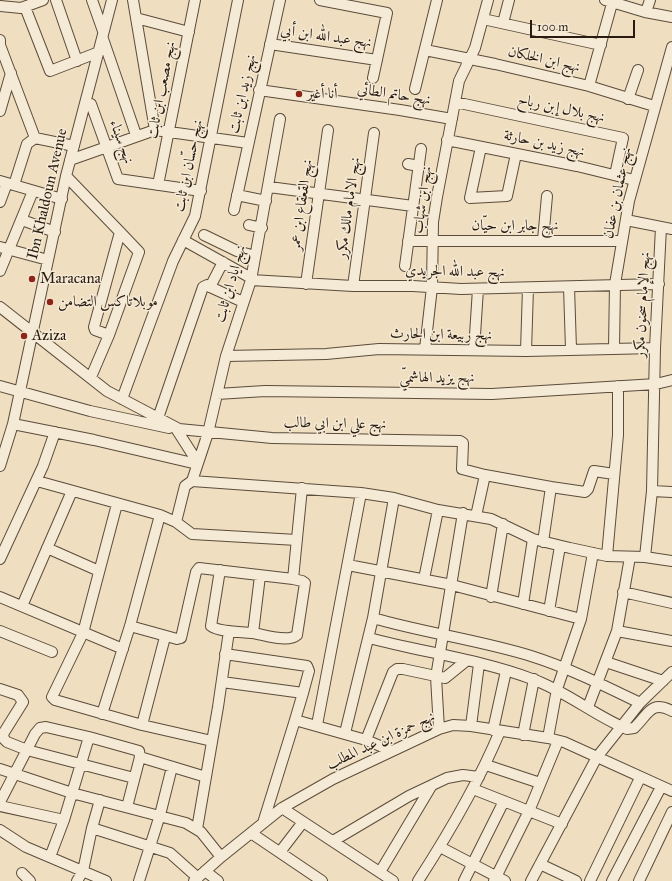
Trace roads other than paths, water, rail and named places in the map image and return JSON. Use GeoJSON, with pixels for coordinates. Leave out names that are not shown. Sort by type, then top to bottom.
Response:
{"type":"FeatureCollection","features":[{"type":"Feature","properties":{"kind":"street"},"geometry":{"type":"LineString","coordinates":[[0,6],[25,7],[43,0]]}},
{"type":"Feature","properties":{"kind":"street"},"geometry":{"type":"LineString","coordinates":[[56,0],[77,61]]}},
{"type":"Feature","properties":{"kind":"street"},"geometry":{"type":"LineString","coordinates":[[92,0],[136,135]]}},
{"type":"Feature","properties":{"kind":"street","name":"Ibn Khaldoun Avenue"},"geometry":{"type":"LineString","coordinates":[[0,466],[13,424],[66,176],[112,0]]}},
{"type":"Feature","properties":{"kind":"street"},"geometry":{"type":"LineString","coordinates":[[133,0],[155,130]]}},
{"type":"Feature","properties":{"kind":"street","name":"نهج مصعب ابن ثابت"},"geometry":{"type":"LineString","coordinates":[[158,185],[195,0]]}},
{"type":"Feature","properties":{"kind":"street","name":"نهج حسّان ابن ثابت"},"geometry":{"type":"LineString","coordinates":[[122,399],[173,261],[195,216],[238,0]]}},
{"type":"Feature","properties":{"kind":"street","name":"نهج زيد ابن ثابت"},"geometry":{"type":"LineString","coordinates":[[234,210],[280,0]]}},
{"type":"Feature","properties":{"kind":"street"},"geometry":{"type":"LineString","coordinates":[[320,0],[387,13],[373,78]]}},
{"type":"Feature","properties":{"kind":"street"},"geometry":{"type":"LineString","coordinates":[[415,89],[437,0]]}},
{"type":"Feature","properties":{"kind":"street","name":"نهج ابن شهاب"},"geometry":{"type":"LineString","coordinates":[[425,349],[432,287],[433,222],[447,140],[460,76],[471,59],[488,0]]}},
{"type":"Feature","properties":{"kind":"street"},"geometry":{"type":"LineString","coordinates":[[503,23],[509,0]]}},
{"type":"Feature","properties":{"kind":"street"},"geometry":{"type":"LineString","coordinates":[[646,12],[650,0]]}},
{"type":"Feature","properties":{"kind":"street"},"geometry":{"type":"LineString","coordinates":[[589,86],[601,45],[610,1],[646,12],[672,16]]}},
{"type":"Feature","properties":{"kind":"street"},"geometry":{"type":"LineString","coordinates":[[25,7],[49,71],[98,52]]}},
{"type":"Feature","properties":{"kind":"street"},"geometry":{"type":"LineString","coordinates":[[136,18],[189,32]]}},
{"type":"Feature","properties":{"kind":"street"},"geometry":{"type":"LineString","coordinates":[[483,18],[601,45]]}},
{"type":"Feature","properties":{"kind":"street"},"geometry":{"type":"LineString","coordinates":[[0,40],[0,45],[35,138]]}},
{"type":"Feature","properties":{"kind":"street","name":"نهج عبد الله ابن أبي"},"geometry":{"type":"LineString","coordinates":[[270,44],[377,60]]}},
{"type":"Feature","properties":{"kind":"street","name":"نهج عثمان بن عفان"},"geometry":{"type":"LineString","coordinates":[[614,348],[615,284],[626,220],[634,180],[654,106],[668,77],[672,47]]}},
{"type":"Feature","properties":{"kind":"street","name":"نهج ابن الخلكان"},"geometry":{"type":"LineString","coordinates":[[425,50],[589,86],[654,106]]}},
{"type":"Feature","properties":{"kind":"street"},"geometry":{"type":"LineString","coordinates":[[628,99],[638,70]]}},
{"type":"Feature","properties":{"kind":"street"},"geometry":{"type":"LineString","coordinates":[[0,111],[11,73]]}},
{"type":"Feature","properties":{"kind":"street","name":"نهج حاتم الطائي"},"geometry":{"type":"LineString","coordinates":[[260,90],[452,119]]}},
{"type":"Feature","properties":{"kind":"street","name":"نهج بلال إبن رباح"},"geometry":{"type":"LineString","coordinates":[[455,102],[623,138],[615,175]]}},
{"type":"Feature","properties":{"kind":"street","name":"نهج سيناء"},"geometry":{"type":"LineString","coordinates":[[91,104],[118,179],[201,191]]}},
{"type":"Feature","properties":{"kind":"street","name":"نهج اياد ابن ثابت"},"geometry":{"type":"LineString","coordinates":[[176,522],[185,486],[192,480],[208,433],[226,356],[251,279],[262,228],[280,119]]}},
{"type":"Feature","properties":{"kind":"street"},"geometry":{"type":"LineString","coordinates":[[70,160],[136,135],[155,130],[248,143]]}},
{"type":"Feature","properties":{"kind":"street","name":"نهج القعقاع ابن عمر"},"geometry":{"type":"LineString","coordinates":[[306,284],[328,130]]}},
{"type":"Feature","properties":{"kind":"street","name":"نهج الامام مالك مكرر"},"geometry":{"type":"LineString","coordinates":[[353,286],[374,133]]}},
{"type":"Feature","properties":{"kind":"street"},"geometry":{"type":"LineString","coordinates":[[0,202],[7,183],[27,144],[35,138],[74,146]]}},
{"type":"Feature","properties":{"kind":"street","name":"نهج زيد بن حارثة"},"geometry":{"type":"LineString","coordinates":[[447,140],[634,180]]}},
{"type":"Feature","properties":{"kind":"street"},"geometry":{"type":"LineString","coordinates":[[481,147],[470,198],[507,196],[516,154]]}},
{"type":"Feature","properties":{"kind":"street"},"geometry":{"type":"LineString","coordinates":[[405,266],[421,149]]}},
{"type":"Feature","properties":{"kind":"street"},"geometry":{"type":"LineString","coordinates":[[408,164],[419,166]]}},
{"type":"Feature","properties":{"kind":"street"},"geometry":{"type":"LineString","coordinates":[[66,176],[139,252],[91,377]]}},
{"type":"Feature","properties":{"kind":"street"},"geometry":{"type":"LineString","coordinates":[[7,183],[62,199]]}},
{"type":"Feature","properties":{"kind":"street"},"geometry":{"type":"LineString","coordinates":[[269,187],[413,206]]}},
{"type":"Feature","properties":{"kind":"street"},"geometry":{"type":"LineString","coordinates":[[0,271],[4,248],[22,220],[33,191]]}},
{"type":"Feature","properties":{"kind":"street"},"geometry":{"type":"LineString","coordinates":[[237,195],[266,201]]}},
{"type":"Feature","properties":{"kind":"street"},"geometry":{"type":"LineString","coordinates":[[543,240],[547,196]]}},
{"type":"Feature","properties":{"kind":"street"},"geometry":{"type":"LineString","coordinates":[[22,220],[55,232]]}},
{"type":"Feature","properties":{"kind":"street"},"geometry":{"type":"LineString","coordinates":[[626,220],[672,229]]}},
{"type":"Feature","properties":{"kind":"street"},"geometry":{"type":"LineString","coordinates":[[249,225],[262,228]]}},
{"type":"Feature","properties":{"kind":"street","name":"نهج الإمام سحنون مكرر"},"geometry":{"type":"LineString","coordinates":[[645,557],[652,491],[655,348],[661,227]]}},
{"type":"Feature","properties":{"kind":"street"},"geometry":{"type":"LineString","coordinates":[[108,335],[95,330],[94,327],[120,232]]}},
{"type":"Feature","properties":{"kind":"street"},"geometry":{"type":"LineString","coordinates":[[204,235],[237,251],[255,256]]}},
{"type":"Feature","properties":{"kind":"street"},"geometry":{"type":"LineString","coordinates":[[183,240],[251,279]]}},
{"type":"Feature","properties":{"kind":"street","name":"نهج جابر ابن حيّان"},"geometry":{"type":"LineString","coordinates":[[408,241],[622,241]]}},
{"type":"Feature","properties":{"kind":"street"},"geometry":{"type":"LineString","coordinates":[[4,248],[48,260]]}},
{"type":"Feature","properties":{"kind":"street"},"geometry":{"type":"LineString","coordinates":[[210,287],[223,262]]}},
{"type":"Feature","properties":{"kind":"street","name":"نهج عبد الله الجريدي"},"geometry":{"type":"LineString","coordinates":[[251,279],[306,284],[478,289],[569,287],[615,284],[659,284]]}},
{"type":"Feature","properties":{"kind":"street"},"geometry":{"type":"LineString","coordinates":[[158,418],[185,335],[204,287],[206,285],[243,302]]}},
{"type":"Feature","properties":{"kind":"street"},"geometry":{"type":"LineString","coordinates":[[569,287],[571,349]]}},
{"type":"Feature","properties":{"kind":"street"},"geometry":{"type":"LineString","coordinates":[[526,351],[528,288]]}},
{"type":"Feature","properties":{"kind":"street"},"geometry":{"type":"LineString","coordinates":[[474,350],[478,289]]}},
{"type":"Feature","properties":{"kind":"street"},"geometry":{"type":"LineString","coordinates":[[0,307],[107,391],[177,428],[197,463]]}},
{"type":"Feature","properties":{"kind":"street","name":"نهج ربيعة ابن الحارث"},"geometry":{"type":"LineString","coordinates":[[226,356],[326,354],[379,349],[526,351],[655,348]]}},
{"type":"Feature","properties":{"kind":"street","name":"نهج يزيد الهاشميّ"},"geometry":{"type":"LineString","coordinates":[[217,394],[265,392],[492,394],[655,384],[672,380]]}},
{"type":"Feature","properties":{"kind":"street","name":"نهج علي ابن ابي طالب"},"geometry":{"type":"LineString","coordinates":[[0,386],[90,411],[154,426],[208,433],[272,438],[462,441],[462,469],[485,475]]}},
{"type":"Feature","properties":{"kind":"street"},"geometry":{"type":"LineString","coordinates":[[607,556],[618,435],[618,386]]}},
{"type":"Feature","properties":{"kind":"street"},"geometry":{"type":"LineString","coordinates":[[13,424],[197,463]]}},
{"type":"Feature","properties":{"kind":"street"},"geometry":{"type":"LineString","coordinates":[[0,559],[37,481],[55,432]]}},
{"type":"Feature","properties":{"kind":"street"},"geometry":{"type":"LineString","coordinates":[[476,516],[485,475],[585,492],[588,489],[595,471],[614,474]]}},
{"type":"Feature","properties":{"kind":"street"},"geometry":{"type":"LineString","coordinates":[[192,480],[361,492],[394,498],[438,510],[476,516],[503,524],[538,541],[560,546],[607,556],[645,557],[672,561]]}},
{"type":"Feature","properties":{"kind":"street"},"geometry":{"type":"LineString","coordinates":[[37,481],[160,515],[176,522],[192,534],[297,540]]}},
{"type":"Feature","properties":{"kind":"street"},"geometry":{"type":"LineString","coordinates":[[523,604],[551,487]]}},
{"type":"Feature","properties":{"kind":"street"},"geometry":{"type":"LineString","coordinates":[[293,579],[302,488]]}},
{"type":"Feature","properties":{"kind":"street"},"geometry":{"type":"LineString","coordinates":[[22,606],[72,491]]}},
{"type":"Feature","properties":{"kind":"street"},"geometry":{"type":"LineString","coordinates":[[652,491],[672,492]]}},
{"type":"Feature","properties":{"kind":"street"},"geometry":{"type":"LineString","coordinates":[[317,725],[361,492]]}},
{"type":"Feature","properties":{"kind":"street"},"geometry":{"type":"LineString","coordinates":[[345,733],[369,638],[394,498]]}},
{"type":"Feature","properties":{"kind":"street"},"geometry":{"type":"LineString","coordinates":[[117,504],[83,633],[52,697],[55,700],[102,714],[212,741]]}},
{"type":"Feature","properties":{"kind":"street"},"geometry":{"type":"LineString","coordinates":[[424,579],[438,510]]}},
{"type":"Feature","properties":{"kind":"street"},"geometry":{"type":"LineString","coordinates":[[439,729],[436,677],[463,513]]}},
{"type":"Feature","properties":{"kind":"street"},"geometry":{"type":"LineString","coordinates":[[102,714],[130,626],[160,515]]}},
{"type":"Feature","properties":{"kind":"street"},"geometry":{"type":"LineString","coordinates":[[492,597],[503,524]]}},
{"type":"Feature","properties":{"kind":"street"},"geometry":{"type":"LineString","coordinates":[[549,611],[560,546]]}},
{"type":"Feature","properties":{"kind":"street"},"geometry":{"type":"LineString","coordinates":[[47,548],[99,571]]}},
{"type":"Feature","properties":{"kind":"street"},"geometry":{"type":"LineString","coordinates":[[440,847],[473,864],[499,880],[540,783],[553,739],[557,689],[581,619],[593,553]]}},
{"type":"Feature","properties":{"kind":"street"},"geometry":{"type":"LineString","coordinates":[[588,707],[617,631],[630,556]]}},
{"type":"Feature","properties":{"kind":"street"},"geometry":{"type":"LineString","coordinates":[[348,565],[424,579],[581,619]]}},
{"type":"Feature","properties":{"kind":"street"},"geometry":{"type":"LineString","coordinates":[[130,626],[178,639],[183,636],[197,570],[201,568],[220,570],[260,576],[293,579],[305,583],[299,631],[297,635],[294,638],[288,639],[253,633],[214,629],[211,626],[220,570]]}},
{"type":"Feature","properties":{"kind":"street"},"geometry":{"type":"LineString","coordinates":[[253,633],[260,576]]}},
{"type":"Feature","properties":{"kind":"street"},"geometry":{"type":"LineString","coordinates":[[623,592],[672,603]]}},
{"type":"Feature","properties":{"kind":"street"},"geometry":{"type":"LineString","coordinates":[[1,600],[22,606],[123,649]]}},
{"type":"Feature","properties":{"kind":"street"},"geometry":{"type":"LineString","coordinates":[[373,618],[532,657],[598,683],[640,703]]}},
{"type":"Feature","properties":{"kind":"street"},"geometry":{"type":"LineString","coordinates":[[0,630],[52,652]]}},
{"type":"Feature","properties":{"kind":"street"},"geometry":{"type":"LineString","coordinates":[[197,829],[222,682],[229,631]]}},
{"type":"Feature","properties":{"kind":"street"},"geometry":{"type":"LineString","coordinates":[[617,631],[672,640]]}},
{"type":"Feature","properties":{"kind":"street"},"geometry":{"type":"LineString","coordinates":[[142,725],[165,636]]}},
{"type":"Feature","properties":{"kind":"street"},"geometry":{"type":"LineString","coordinates":[[369,638],[479,664],[534,679],[557,689],[627,728],[634,728],[649,711],[657,706],[662,706],[672,711]]}},
{"type":"Feature","properties":{"kind":"street"},"geometry":{"type":"LineString","coordinates":[[225,654],[307,666],[309,671],[263,823]]}},
{"type":"Feature","properties":{"kind":"street"},"geometry":{"type":"LineString","coordinates":[[366,740],[393,672],[397,669],[403,669],[446,678],[466,661]]}},
{"type":"Feature","properties":{"kind":"street"},"geometry":{"type":"LineString","coordinates":[[606,662],[663,681]]}},
{"type":"Feature","properties":{"kind":"street"},"geometry":{"type":"LineString","coordinates":[[471,726],[479,664]]}},
{"type":"Feature","properties":{"kind":"street"},"geometry":{"type":"LineString","coordinates":[[418,881],[440,847],[486,765],[496,731],[506,671]]}},
{"type":"Feature","properties":{"kind":"street"},"geometry":{"type":"LineString","coordinates":[[530,881],[597,757],[640,703],[672,672]]}},
{"type":"Feature","properties":{"kind":"street"},"geometry":{"type":"LineString","coordinates":[[523,735],[534,679]]}},
{"type":"Feature","properties":{"kind":"street"},"geometry":{"type":"LineString","coordinates":[[222,682],[303,694]]}},
{"type":"Feature","properties":{"kind":"street"},"geometry":{"type":"LineString","coordinates":[[0,688],[18,695],[23,702],[3,737],[7,742],[27,750],[134,778]]}},
{"type":"Feature","properties":{"kind":"street"},"geometry":{"type":"LineString","coordinates":[[295,720],[345,733],[392,751]]}},
{"type":"Feature","properties":{"kind":"street","name":"نهج حمزة ابن عبد المطلب"},"geometry":{"type":"LineString","coordinates":[[199,877],[220,857],[282,808],[333,779],[439,729],[453,725],[471,726],[553,739],[672,791]]}},
{"type":"Feature","properties":{"kind":"street"},"geometry":{"type":"LineString","coordinates":[[0,802],[35,734],[43,727],[89,737],[139,751],[140,757],[127,807]]}},
{"type":"Feature","properties":{"kind":"street"},"geometry":{"type":"LineString","coordinates":[[50,858],[64,820],[89,737]]}},
{"type":"Feature","properties":{"kind":"street"},"geometry":{"type":"LineString","coordinates":[[140,757],[206,777]]}},
{"type":"Feature","properties":{"kind":"street"},"geometry":{"type":"LineString","coordinates":[[486,765],[540,783]]}},
{"type":"Feature","properties":{"kind":"street"},"geometry":{"type":"LineString","coordinates":[[139,881],[160,815],[172,767]]}},
{"type":"Feature","properties":{"kind":"street"},"geometry":{"type":"LineString","coordinates":[[0,769],[14,775],[72,793],[160,815],[197,829],[220,857]]}},
{"type":"Feature","properties":{"kind":"street"},"geometry":{"type":"LineString","coordinates":[[333,841],[409,796],[432,785],[456,776],[479,777]]}},
{"type":"Feature","properties":{"kind":"street"},"geometry":{"type":"LineString","coordinates":[[590,881],[640,778]]}},
{"type":"Feature","properties":{"kind":"street"},"geometry":{"type":"LineString","coordinates":[[380,872],[432,785]]}},
{"type":"Feature","properties":{"kind":"street"},"geometry":{"type":"LineString","coordinates":[[612,881],[661,787]]}},
{"type":"Feature","properties":{"kind":"street"},"geometry":{"type":"LineString","coordinates":[[473,789],[562,824]]}},
{"type":"Feature","properties":{"kind":"street"},"geometry":{"type":"LineString","coordinates":[[77,881],[83,871],[92,828],[100,800]]}},
{"type":"Feature","properties":{"kind":"street"},"geometry":{"type":"LineString","coordinates":[[464,881],[504,800]]}},
{"type":"Feature","properties":{"kind":"street"},"geometry":{"type":"LineString","coordinates":[[0,806],[64,820]]}},
{"type":"Feature","properties":{"kind":"street"},"geometry":{"type":"LineString","coordinates":[[282,808],[393,881]]}},
{"type":"Feature","properties":{"kind":"street"},"geometry":{"type":"LineString","coordinates":[[639,881],[669,827],[672,812]]}},
{"type":"Feature","properties":{"kind":"street"},"geometry":{"type":"LineString","coordinates":[[280,852],[304,822]]}},
{"type":"Feature","properties":{"kind":"street"},"geometry":{"type":"LineString","coordinates":[[92,828],[170,853],[199,877],[218,881]]}},
{"type":"Feature","properties":{"kind":"street"},"geometry":{"type":"LineString","coordinates":[[0,830],[26,847],[106,881]]}},
{"type":"Feature","properties":{"kind":"street"},"geometry":{"type":"LineString","coordinates":[[251,833],[322,881]]}},
{"type":"Feature","properties":{"kind":"street"},"geometry":{"type":"LineString","coordinates":[[540,864],[576,881]]}},
{"type":"Feature","properties":{"kind":"street"},"geometry":{"type":"LineString","coordinates":[[22,873],[30,881]]}},
{"type":"Feature","properties":{"kind":"place","name":"أنا أغير"},"geometry":{"type":"Point","coordinates":[299,94]}},
{"type":"Feature","properties":{"kind":"place","name":"Maracana"},"geometry":{"type":"Point","coordinates":[32,279]}},
{"type":"Feature","properties":{"kind":"place","name":"موبلاتاكس التضامن"},"geometry":{"type":"Point","coordinates":[50,302]}},
{"type":"Feature","properties":{"kind":"place","name":"Aziza"},"geometry":{"type":"Point","coordinates":[24,336]}}]}
